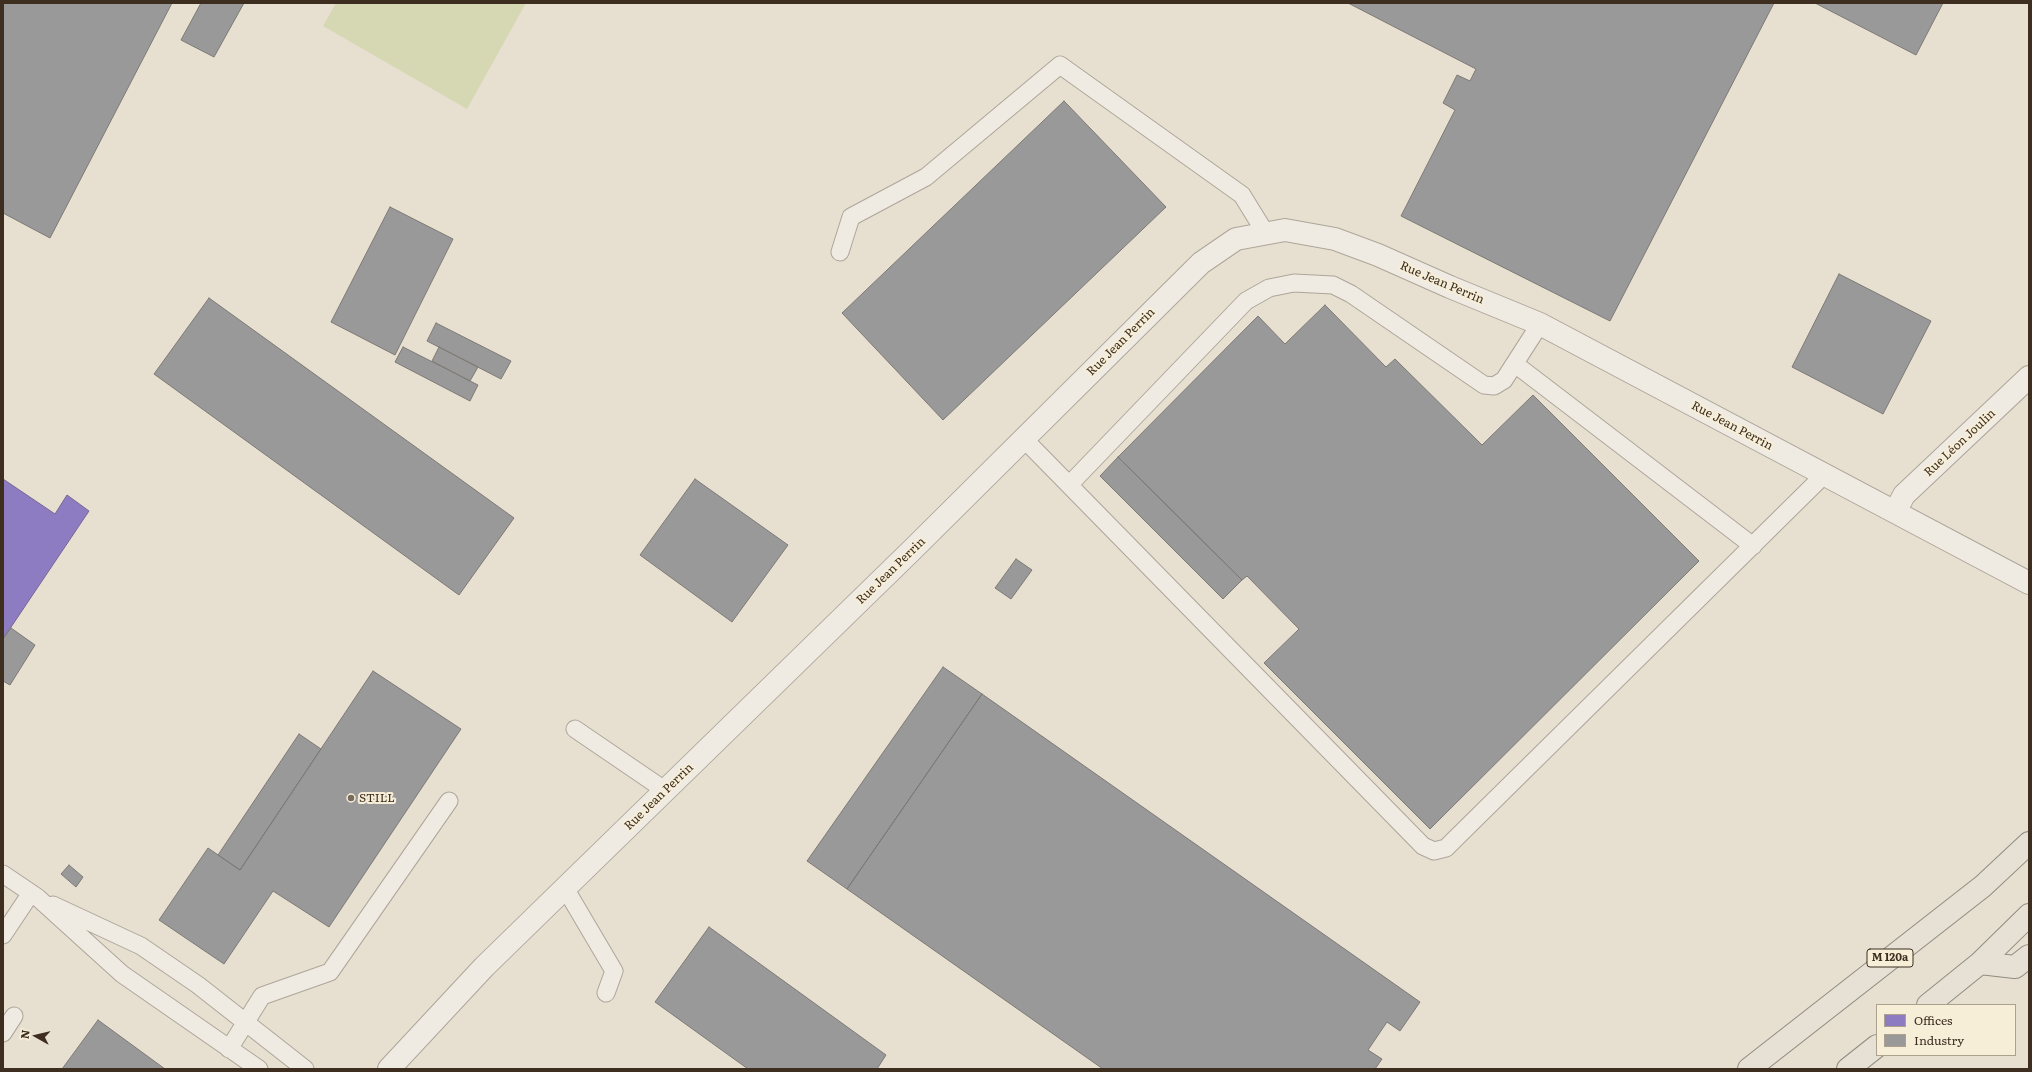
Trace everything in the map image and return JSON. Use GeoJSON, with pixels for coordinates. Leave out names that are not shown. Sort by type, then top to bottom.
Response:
{"type":"FeatureCollection","features":[{"type":"Feature","properties":{"kind":"main road","name":"M 120a"},"geometry":{"type":"LineString","coordinates":[[1749,1069],[1983,886],[2029,843]]}},
{"type":"Feature","properties":{"kind":"main road"},"geometry":{"type":"LineString","coordinates":[[1929,1004],[1980,964],[2029,915]]}},
{"type":"Feature","properties":{"kind":"main road"},"geometry":{"type":"LineString","coordinates":[[1980,964],[2015,967],[2029,956]]}},
{"type":"Feature","properties":{"kind":"main road"},"geometry":{"type":"LineString","coordinates":[[1848,1069],[1876,1047]]}},
{"type":"Feature","properties":{"kind":"street","name":"Rue Jean Perrin"},"geometry":{"type":"LineString","coordinates":[[389,1069],[484,967],[666,791],[1024,439],[1201,262],[1236,239],[1285,230],[1335,239],[1378,254],[1450,287],[1540,324],[2029,582]]}},
{"type":"Feature","properties":{"kind":"street","name":"Rue Léon Joulin"},"geometry":{"type":"LineString","coordinates":[[1895,512],[1904,495],[2029,377]]}},
{"type":"Feature","properties":{"kind":"lane"},"geometry":{"type":"LineString","coordinates":[[840,252],[851,216],[926,177],[1060,65],[1242,195],[1266,234]]}},
{"type":"Feature","properties":{"kind":"lane"},"geometry":{"type":"LineString","coordinates":[[1069,485],[1246,301],[1269,288],[1294,283],[1333,285],[1351,294],[1484,385],[1494,386],[1504,380],[1540,324]]}},
{"type":"Feature","properties":{"kind":"lane"},"geometry":{"type":"LineString","coordinates":[[1515,364],[1753,546]]}},
{"type":"Feature","properties":{"kind":"lane"},"geometry":{"type":"LineString","coordinates":[[1024,439],[1423,846],[1434,851],[1446,848],[1824,475]]}},
{"type":"Feature","properties":{"kind":"lane"},"geometry":{"type":"LineString","coordinates":[[575,729],[666,791]]}},
{"type":"Feature","properties":{"kind":"lane"},"geometry":{"type":"LineString","coordinates":[[229,1049],[262,996],[330,972],[449,801]]}},
{"type":"Feature","properties":{"kind":"lane"},"geometry":{"type":"LineString","coordinates":[[3,874],[34,895],[122,974],[259,1069]]}},
{"type":"Feature","properties":{"kind":"lane"},"geometry":{"type":"LineString","coordinates":[[565,888],[614,971],[606,994]]}},
{"type":"Feature","properties":{"kind":"lane"},"geometry":{"type":"LineString","coordinates":[[34,895],[141,946],[198,985],[245,1024],[305,1069]]}},
{"type":"Feature","properties":{"kind":"lane"},"geometry":{"type":"LineString","coordinates":[[3,935],[34,895]]}},
{"type":"Feature","properties":{"kind":"lane"},"geometry":{"type":"LineString","coordinates":[[3,1033],[14,1016]]}},
{"type":"Feature","properties":{"kind":"green space"},"geometry":{"type":"Polygon","coordinates":[[[336,3],[526,3],[467,109],[323,26],[336,3]]]}},
{"type":"Feature","properties":{"kind":"building: Offices"},"geometry":{"type":"Polygon","coordinates":[[[3,479],[55,514],[67,495],[89,511],[3,639],[3,479]]]}},
{"type":"Feature","properties":{"kind":"building: Industry"},"geometry":{"type":"Polygon","coordinates":[[[3,3],[172,3],[50,238],[3,213],[3,3]]]}},
{"type":"Feature","properties":{"kind":"building: Industry"},"geometry":{"type":"Polygon","coordinates":[[[201,3],[244,3],[214,57],[181,40],[201,3]]]}},
{"type":"Feature","properties":{"kind":"building: Industry"},"geometry":{"type":"Polygon","coordinates":[[[1348,3],[1774,3],[1610,321],[1401,216],[1455,110],[1443,103],[1457,75],[1470,81],[1476,69],[1348,3]]]}},
{"type":"Feature","properties":{"kind":"building: Industry"},"geometry":{"type":"Polygon","coordinates":[[[1815,3],[1943,3],[1916,55],[1815,3]]]}},
{"type":"Feature","properties":{"kind":"building: Industry"},"geometry":{"type":"Polygon","coordinates":[[[1064,101],[1166,207],[943,420],[842,313],[1064,101]]]}},
{"type":"Feature","properties":{"kind":"building: Industry"},"geometry":{"type":"Polygon","coordinates":[[[390,207],[453,239],[395,355],[331,322],[390,207]]]}},
{"type":"Feature","properties":{"kind":"building: Industry"},"geometry":{"type":"Polygon","coordinates":[[[1839,274],[1931,321],[1883,414],[1792,367],[1839,274]]]}},
{"type":"Feature","properties":{"kind":"building: Industry"},"geometry":{"type":"Polygon","coordinates":[[[209,298],[514,518],[459,595],[154,374],[209,298]]]}},
{"type":"Feature","properties":{"kind":"building: Industry"},"geometry":{"type":"Polygon","coordinates":[[[1325,305],[1386,367],[1395,359],[1482,445],[1533,395],[1699,561],[1430,829],[1264,663],[1299,629],[1247,576],[1242,580],[1118,457],[1258,316],[1285,344],[1325,305]]]}},
{"type":"Feature","properties":{"kind":"building: Industry"},"geometry":{"type":"Polygon","coordinates":[[[436,323],[511,361],[501,379],[427,341],[436,323]]]}},
{"type":"Feature","properties":{"kind":"building: Industry"},"geometry":{"type":"Polygon","coordinates":[[[403,347],[478,385],[470,401],[395,362],[403,347]]]}},
{"type":"Feature","properties":{"kind":"building: Industry"},"geometry":{"type":"Polygon","coordinates":[[[439,347],[478,367],[470,381],[432,361],[439,347]]]}},
{"type":"Feature","properties":{"kind":"building: Industry"},"geometry":{"type":"Polygon","coordinates":[[[1118,457],[1242,580],[1223,599],[1100,476],[1118,457]]]}},
{"type":"Feature","properties":{"kind":"building: Industry"},"geometry":{"type":"Polygon","coordinates":[[[695,479],[788,545],[732,622],[640,555],[695,479]]]}},
{"type":"Feature","properties":{"kind":"building: Industry"},"geometry":{"type":"Polygon","coordinates":[[[1016,559],[1032,570],[1011,599],[995,588],[1016,559]]]}},
{"type":"Feature","properties":{"kind":"building: Industry"},"geometry":{"type":"Polygon","coordinates":[[[11,628],[35,645],[10,685],[3,681],[3,639],[11,628]]]}},
{"type":"Feature","properties":{"kind":"building: Industry"},"geometry":{"type":"Polygon","coordinates":[[[943,667],[982,694],[847,889],[807,861],[943,667]]]}},
{"type":"Feature","properties":{"kind":"building: Industry","name":"STILL"},"geometry":{"type":"Polygon","coordinates":[[[373,671],[461,729],[329,927],[273,891],[224,964],[159,920],[208,848],[240,870],[373,671]]]}},
{"type":"Feature","properties":{"kind":"building: Industry"},"geometry":{"type":"Polygon","coordinates":[[[982,694],[1420,1002],[1400,1031],[1387,1022],[1368,1050],[1382,1059],[1375,1069],[1103,1069],[847,889],[982,694]]]}},
{"type":"Feature","properties":{"kind":"building: Industry"},"geometry":{"type":"Polygon","coordinates":[[[299,734],[321,749],[240,870],[218,855],[299,734]]]}},
{"type":"Feature","properties":{"kind":"building: Industry"},"geometry":{"type":"Polygon","coordinates":[[[69,865],[83,877],[76,887],[61,874],[69,865]]]}},
{"type":"Feature","properties":{"kind":"building: Industry"},"geometry":{"type":"Polygon","coordinates":[[[709,927],[886,1055],[877,1069],[748,1069],[655,1002],[709,927]]]}},
{"type":"Feature","properties":{"kind":"building: Industry"},"geometry":{"type":"Polygon","coordinates":[[[98,1020],[165,1069],[62,1069],[98,1020]]]}},
{"type":"Feature","properties":{"kind":"place","name":"STILL"},"geometry":{"type":"Point","coordinates":[351,798]}}]}
